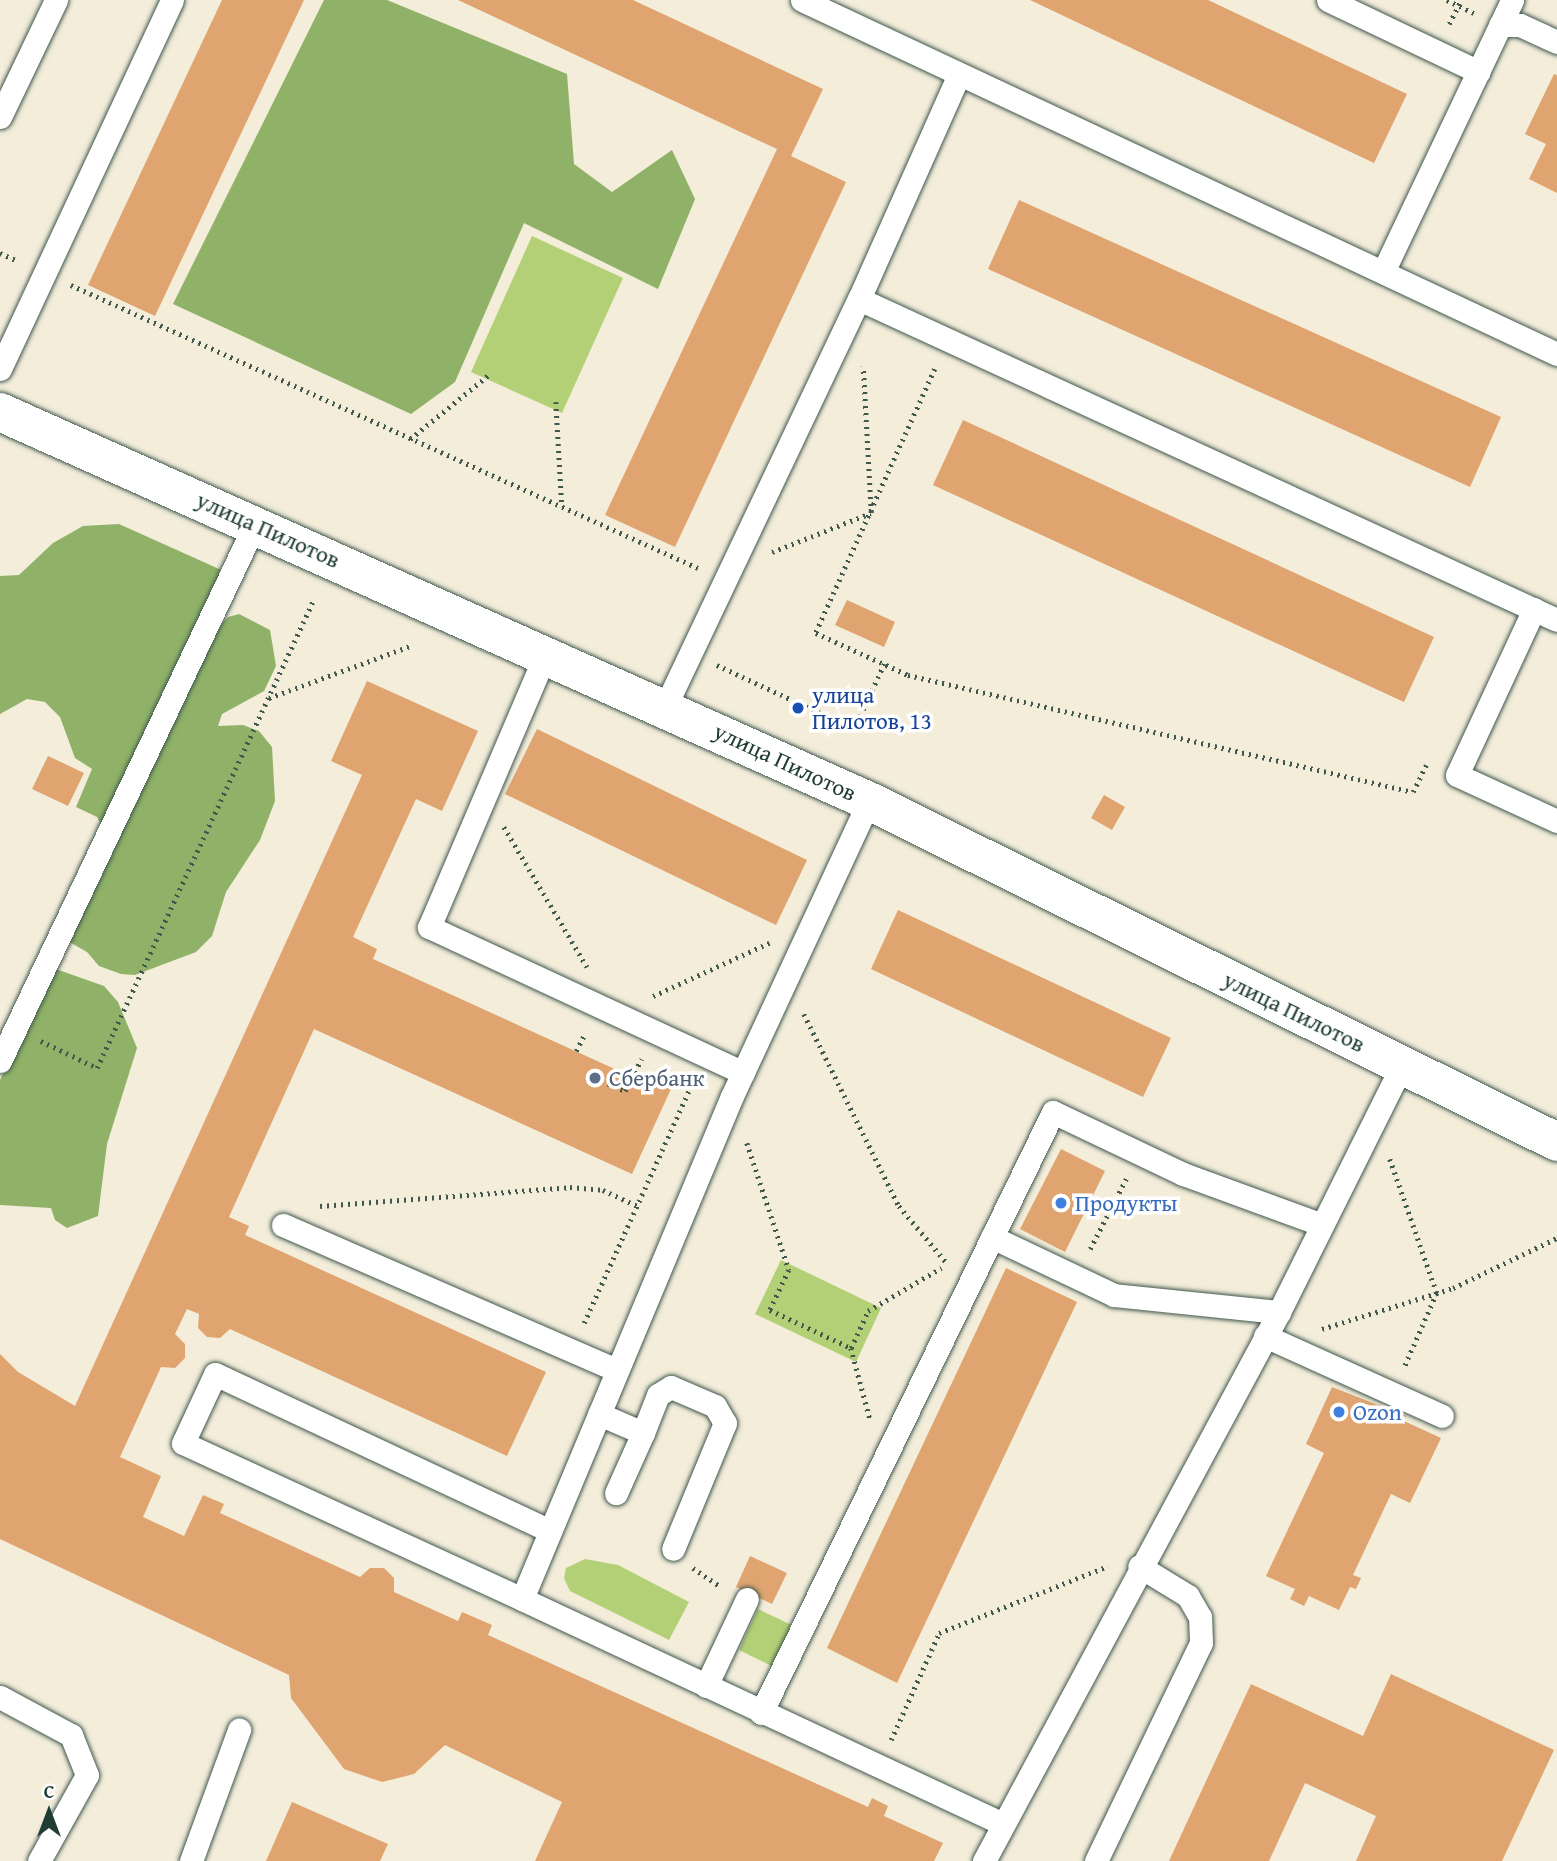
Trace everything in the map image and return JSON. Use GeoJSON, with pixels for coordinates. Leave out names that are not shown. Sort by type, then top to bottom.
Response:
{"type":"FeatureCollection","features":[{"type":"Feature","properties":{"kind":"street","name":"улица Пилотов"},"geometry":{"type":"LineString","coordinates":[[0,412],[546,653],[869,801],[1557,1142]]}},
{"type":"Feature","properties":{"kind":"lane"},"geometry":{"type":"LineString","coordinates":[[0,117],[57,0]]}},
{"type":"Feature","properties":{"kind":"lane"},"geometry":{"type":"LineString","coordinates":[[0,369],[172,0]]}},
{"type":"Feature","properties":{"kind":"lane"},"geometry":{"type":"LineString","coordinates":[[802,0],[1557,354]]}},
{"type":"Feature","properties":{"kind":"lane"},"geometry":{"type":"LineString","coordinates":[[1328,0],[1479,72]]}},
{"type":"Feature","properties":{"kind":"lane"},"geometry":{"type":"LineString","coordinates":[[1383,272],[1513,0]]}},
{"type":"Feature","properties":{"kind":"lane"},"geometry":{"type":"LineString","coordinates":[[1500,25],[1520,24],[1557,43]]}},
{"type":"Feature","properties":{"kind":"lane"},"geometry":{"type":"LineString","coordinates":[[665,707],[859,299],[959,74]]}},
{"type":"Feature","properties":{"kind":"lane"},"geometry":{"type":"LineString","coordinates":[[859,299],[1557,620]]}},
{"type":"Feature","properties":{"kind":"lane"},"geometry":{"type":"LineString","coordinates":[[0,1062],[7,1025],[255,524]]}},
{"type":"Feature","properties":{"kind":"lane"},"geometry":{"type":"LineString","coordinates":[[1534,609],[1457,775],[1557,821]]}},
{"type":"Feature","properties":{"kind":"lane"},"geometry":{"type":"LineString","coordinates":[[546,653],[429,927],[743,1073]]}},
{"type":"Feature","properties":{"kind":"lane"},"geometry":{"type":"LineString","coordinates":[[522,1599],[743,1073],[869,801]]}},
{"type":"Feature","properties":{"kind":"lane"},"geometry":{"type":"LineString","coordinates":[[984,1861],[1001,1823],[1143,1558],[1279,1312],[1402,1065]]}},
{"type":"Feature","properties":{"kind":"lane"},"geometry":{"type":"LineString","coordinates":[[761,1713],[1053,1112],[1183,1174],[1322,1225]]}},
{"type":"Feature","properties":{"kind":"lane"},"geometry":{"type":"LineString","coordinates":[[284,1225],[617,1370]]}},
{"type":"Feature","properties":{"kind":"lane"},"geometry":{"type":"LineString","coordinates":[[992,1237],[1114,1295],[1279,1312]]}},
{"type":"Feature","properties":{"kind":"lane"},"geometry":{"type":"LineString","coordinates":[[1265,1336],[1442,1416]]}},
{"type":"Feature","properties":{"kind":"lane"},"geometry":{"type":"LineString","coordinates":[[550,1531],[215,1374],[183,1443],[1001,1823]]}},
{"type":"Feature","properties":{"kind":"lane"},"geometry":{"type":"LineString","coordinates":[[616,1493],[658,1395],[671,1387],[715,1406],[725,1423],[673,1549]]}},
{"type":"Feature","properties":{"kind":"lane"},"geometry":{"type":"LineString","coordinates":[[599,1414],[643,1433]]}},
{"type":"Feature","properties":{"kind":"lane"},"geometry":{"type":"LineString","coordinates":[[1096,1861],[1201,1643],[1200,1617],[1188,1596],[1143,1558]]}},
{"type":"Feature","properties":{"kind":"lane"},"geometry":{"type":"LineString","coordinates":[[706,1686],[747,1599]]}},
{"type":"Feature","properties":{"kind":"lane"},"geometry":{"type":"LineString","coordinates":[[0,1697],[71,1735],[87,1775],[39,1861]]}},
{"type":"Feature","properties":{"kind":"lane"},"geometry":{"type":"LineString","coordinates":[[191,1861],[239,1730]]}},
{"type":"Feature","properties":{"kind":"path"},"geometry":{"type":"LineString","coordinates":[[1447,30],[1461,0]]}},
{"type":"Feature","properties":{"kind":"path"},"geometry":{"type":"LineString","coordinates":[[67,282],[707,572]]}},
{"type":"Feature","properties":{"kind":"path"},"geometry":{"type":"LineString","coordinates":[[939,359],[816,633],[908,675],[1413,792],[1431,755]]}},
{"type":"Feature","properties":{"kind":"path"},"geometry":{"type":"LineString","coordinates":[[863,360],[872,513]]}},
{"type":"Feature","properties":{"kind":"path"},"geometry":{"type":"LineString","coordinates":[[410,439],[491,373]]}},
{"type":"Feature","properties":{"kind":"path"},"geometry":{"type":"LineString","coordinates":[[556,401],[562,507]]}},
{"type":"Feature","properties":{"kind":"path"},"geometry":{"type":"LineString","coordinates":[[768,553],[872,513]]}},
{"type":"Feature","properties":{"kind":"path"},"geometry":{"type":"LineString","coordinates":[[7,1025],[97,1068],[314,599]]}},
{"type":"Feature","properties":{"kind":"path"},"geometry":{"type":"LineString","coordinates":[[268,698],[413,645]]}},
{"type":"Feature","properties":{"kind":"path"},"geometry":{"type":"LineString","coordinates":[[691,652],[854,729],[884,664]]}},
{"type":"Feature","properties":{"kind":"path"},"geometry":{"type":"LineString","coordinates":[[503,825],[589,969]]}},
{"type":"Feature","properties":{"kind":"path"},"geometry":{"type":"LineString","coordinates":[[648,998],[773,941]]}},
{"type":"Feature","properties":{"kind":"path"},"geometry":{"type":"LineString","coordinates":[[803,1011],[899,1206],[956,1273]]}},
{"type":"Feature","properties":{"kind":"path"},"geometry":{"type":"LineString","coordinates":[[595,1078],[625,1091],[654,1032]]}},
{"type":"Feature","properties":{"kind":"path"},"geometry":{"type":"LineString","coordinates":[[571,1351],[705,1056]]}},
{"type":"Feature","properties":{"kind":"path"},"geometry":{"type":"LineString","coordinates":[[744,1132],[789,1269],[769,1310],[851,1348]]}},
{"type":"Feature","properties":{"kind":"path"},"geometry":{"type":"LineString","coordinates":[[1387,1152],[1437,1293],[1393,1394]]}},
{"type":"Feature","properties":{"kind":"path"},"geometry":{"type":"LineString","coordinates":[[1076,1277],[1139,1154]]}},
{"type":"Feature","properties":{"kind":"path"},"geometry":{"type":"LineString","coordinates":[[284,1225],[318,1206],[570,1187],[603,1190],[637,1206]]}},
{"type":"Feature","properties":{"kind":"path"},"geometry":{"type":"LineString","coordinates":[[1291,1347],[1334,1321],[1437,1293],[1557,1238]]}},
{"type":"Feature","properties":{"kind":"path"},"geometry":{"type":"LineString","coordinates":[[873,1431],[851,1348],[868,1311],[948,1265]]}},
{"type":"Feature","properties":{"kind":"path"},"geometry":{"type":"LineString","coordinates":[[879,1767],[939,1633],[1143,1558]]}},
{"type":"Feature","properties":{"kind":"green space"},"geometry":{"type":"Polygon","coordinates":[[[324,0],[387,0],[567,74],[574,164],[612,192],[672,150],[695,199],[658,289],[524,223],[455,382],[411,414],[173,304],[324,0]]]}},
{"type":"Feature","properties":{"kind":"green space"},"geometry":{"type":"Polygon","coordinates":[[[532,236],[623,278],[562,413],[471,372],[532,236]]]}},
{"type":"Feature","properties":{"kind":"green space"},"geometry":{"type":"Polygon","coordinates":[[[119,524],[228,573],[102,826],[97,817],[76,807],[92,769],[75,758],[60,717],[45,702],[27,699],[0,714],[0,576],[19,575],[53,543],[83,526],[119,524]]]}},
{"type":"Feature","properties":{"kind":"green space"},"geometry":{"type":"Polygon","coordinates":[[[239,614],[270,630],[276,666],[264,691],[222,714],[218,726],[243,725],[259,731],[272,747],[275,801],[260,840],[226,892],[212,936],[196,952],[135,975],[121,974],[99,966],[87,952],[66,940],[211,635],[228,617],[239,614]]]}},
{"type":"Feature","properties":{"kind":"green space"},"geometry":{"type":"Polygon","coordinates":[[[53,968],[104,986],[118,1002],[137,1048],[107,1144],[98,1216],[67,1228],[55,1220],[51,1208],[0,1205],[0,1080],[53,968]]]}},
{"type":"Feature","properties":{"kind":"green space"},"geometry":{"type":"Polygon","coordinates":[[[781,1260],[881,1308],[856,1362],[755,1314],[781,1260]]]}},
{"type":"Feature","properties":{"kind":"green space"},"geometry":{"type":"Polygon","coordinates":[[[585,1559],[618,1565],[689,1602],[669,1640],[570,1591],[564,1578],[566,1568],[585,1559]]]}},
{"type":"Feature","properties":{"kind":"green space"},"geometry":{"type":"Polygon","coordinates":[[[758,1609],[798,1628],[778,1669],[739,1650],[758,1609]]]}},
{"type":"Feature","properties":{"kind":"building"},"geometry":{"type":"Polygon","coordinates":[[[222,0],[304,0],[155,316],[88,285],[222,0]]]}},
{"type":"Feature","properties":{"kind":"building"},"geometry":{"type":"Polygon","coordinates":[[[458,0],[633,0],[823,89],[791,156],[846,182],[675,547],[605,515],[777,149],[458,0]]]}},
{"type":"Feature","properties":{"kind":"building"},"geometry":{"type":"Polygon","coordinates":[[[1030,0],[1208,0],[1407,94],[1374,163],[1030,0]]]}},
{"type":"Feature","properties":{"kind":"building"},"geometry":{"type":"Polygon","coordinates":[[[1554,74],[1557,75],[1557,193],[1529,179],[1546,144],[1525,134],[1554,74]]]}},
{"type":"Feature","properties":{"kind":"building"},"geometry":{"type":"Polygon","coordinates":[[[1019,200],[1501,417],[1470,487],[988,269],[1019,200]]]}},
{"type":"Feature","properties":{"kind":"building"},"geometry":{"type":"Polygon","coordinates":[[[963,420],[1434,637],[1404,702],[933,485],[963,420]]]}},
{"type":"Feature","properties":{"kind":"building"},"geometry":{"type":"Polygon","coordinates":[[[847,600],[895,622],[884,647],[835,625],[847,600]]]}},
{"type":"Feature","properties":{"kind":"building"},"geometry":{"type":"Polygon","coordinates":[[[367,681],[478,731],[442,811],[416,799],[353,937],[377,949],[373,959],[650,1085],[652,1080],[671,1089],[632,1174],[314,1029],[229,1217],[249,1226],[245,1235],[546,1372],[507,1456],[230,1329],[220,1338],[207,1337],[198,1328],[199,1314],[187,1309],[175,1334],[185,1344],[185,1358],[175,1368],[161,1367],[120,1457],[161,1476],[143,1517],[184,1536],[203,1495],[224,1504],[220,1513],[360,1577],[370,1568],[384,1568],[394,1578],[394,1592],[458,1621],[462,1612],[492,1625],[488,1635],[868,1807],[872,1798],[888,1806],[884,1816],[943,1843],[934,1861],[535,1861],[562,1802],[445,1745],[414,1774],[382,1782],[344,1769],[291,1698],[289,1675],[0,1539],[0,1354],[18,1372],[75,1406],[362,775],[331,761],[367,681]]]}},
{"type":"Feature","properties":{"kind":"building"},"geometry":{"type":"Polygon","coordinates":[[[537,729],[807,860],[776,925],[505,794],[537,729]]]}},
{"type":"Feature","properties":{"kind":"building"},"geometry":{"type":"Polygon","coordinates":[[[48,756],[84,773],[68,806],[32,789],[48,756]]]}},
{"type":"Feature","properties":{"kind":"building"},"geometry":{"type":"Polygon","coordinates":[[[1104,795],[1125,807],[1112,830],[1091,818],[1104,795]]]}},
{"type":"Feature","properties":{"kind":"building"},"geometry":{"type":"Polygon","coordinates":[[[898,910],[1171,1038],[1143,1097],[871,969],[898,910]]]}},
{"type":"Feature","properties":{"kind":"building","name":"Продукты"},"geometry":{"type":"Polygon","coordinates":[[[1061,1149],[1105,1171],[1065,1252],[1020,1229],[1061,1149]]]}},
{"type":"Feature","properties":{"kind":"building"},"geometry":{"type":"Polygon","coordinates":[[[1006,1268],[1077,1302],[897,1683],[827,1648],[1006,1268]]]}},
{"type":"Feature","properties":{"kind":"building"},"geometry":{"type":"Polygon","coordinates":[[[1332,1387],[1406,1416],[1404,1421],[1441,1438],[1410,1503],[1391,1494],[1353,1575],[1361,1578],[1356,1589],[1350,1587],[1339,1610],[1309,1596],[1304,1606],[1290,1599],[1295,1589],[1266,1576],[1324,1453],[1306,1444],[1332,1387]]]}},
{"type":"Feature","properties":{"kind":"building"},"geometry":{"type":"Polygon","coordinates":[[[750,1556],[787,1573],[772,1604],[736,1587],[750,1556]]]}},
{"type":"Feature","properties":{"kind":"building"},"geometry":{"type":"Polygon","coordinates":[[[1391,1674],[1554,1750],[1502,1861],[1356,1861],[1376,1816],[1305,1783],[1269,1861],[1169,1861],[1251,1684],[1363,1736],[1391,1674]]]}},
{"type":"Feature","properties":{"kind":"building"},"geometry":{"type":"Polygon","coordinates":[[[292,1802],[388,1844],[380,1861],[266,1861],[292,1802]]]}},
{"type":"Feature","properties":{"kind":"place","name":"улица Пилотов, 13"},"geometry":{"type":"Point","coordinates":[798,708]}},
{"type":"Feature","properties":{"kind":"place","name":"Сбербанк"},"geometry":{"type":"Point","coordinates":[595,1078]}},
{"type":"Feature","properties":{"kind":"place","name":"Продукты"},"geometry":{"type":"Point","coordinates":[1061,1203]}},
{"type":"Feature","properties":{"kind":"place","name":"Ozon"},"geometry":{"type":"Point","coordinates":[1339,1412]}}]}
